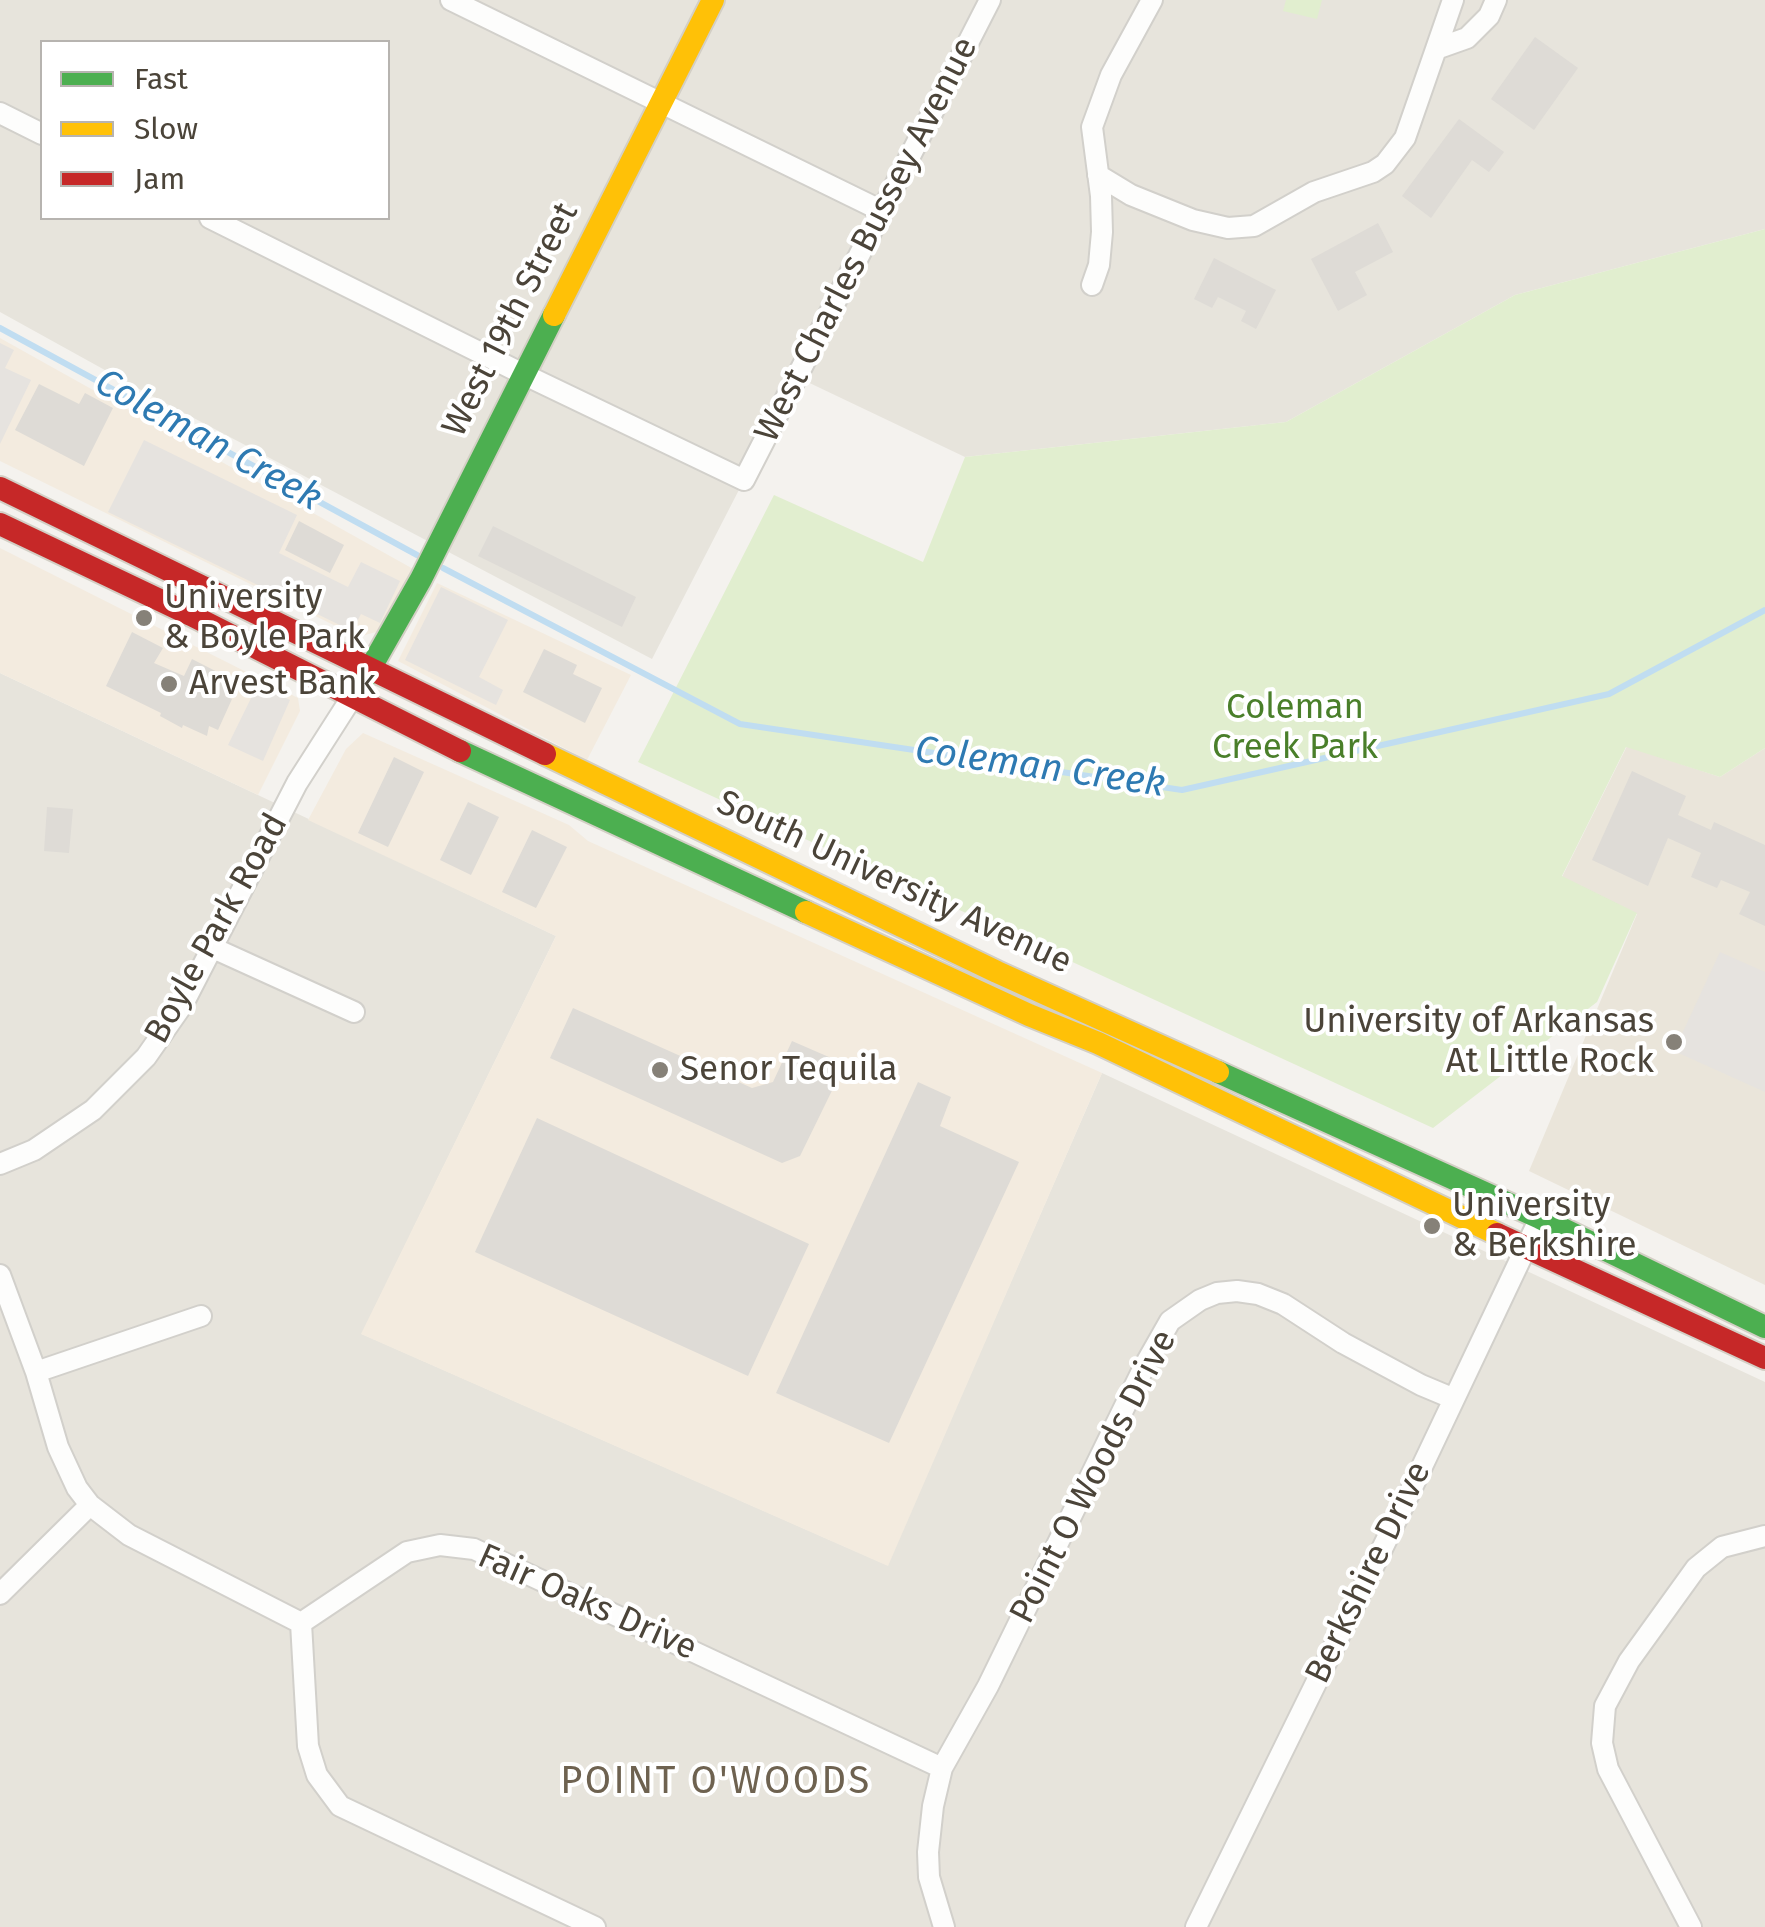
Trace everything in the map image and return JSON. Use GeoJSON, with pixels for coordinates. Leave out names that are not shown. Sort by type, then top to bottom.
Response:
{"type":"FeatureCollection","features":[{"type":"Feature","properties":{"kind":"main road","name":"West 19th Street"},"geometry":{"type":"LineString","coordinates":[[352,697],[371,671],[422,579],[712,0]]}},
{"type":"Feature","properties":{"kind":"main road","name":"South University Avenue"},"geometry":{"type":"LineString","coordinates":[[0,488],[996,972],[1540,1218],[1765,1328]]}},
{"type":"Feature","properties":{"kind":"main road","name":"South University Avenue"},"geometry":{"type":"LineString","coordinates":[[0,524],[192,615],[459,751],[1028,1015],[1098,1043],[1765,1358]]}},
{"type":"Feature","properties":{"kind":"street"},"geometry":{"type":"LineString","coordinates":[[450,0],[882,210]]}},
{"type":"Feature","properties":{"kind":"street","name":"West Charles Bussey Avenue"},"geometry":{"type":"LineString","coordinates":[[523,374],[744,480],[990,0]]}},
{"type":"Feature","properties":{"kind":"street"},"geometry":{"type":"LineString","coordinates":[[1092,285],[1099,265],[1102,232],[1093,122],[1111,76],[1152,0]]}},
{"type":"Feature","properties":{"kind":"street"},"geometry":{"type":"LineString","coordinates":[[1098,176],[1193,220],[1228,228],[1254,226],[1314,192],[1373,172],[1395,154],[1414,116],[1452,0]]}},
{"type":"Feature","properties":{"kind":"street"},"geometry":{"type":"LineString","coordinates":[[1436,49],[1468,38],[1489,16],[1496,0]]}},
{"type":"Feature","properties":{"kind":"street"},"geometry":{"type":"LineString","coordinates":[[0,112],[40,133]]}},
{"type":"Feature","properties":{"kind":"street"},"geometry":{"type":"LineString","coordinates":[[214,220],[523,374]]}},
{"type":"Feature","properties":{"kind":"street","name":"Boyle Park Road"},"geometry":{"type":"LineString","coordinates":[[0,1164],[60,1134],[110,1096],[168,1028],[297,782],[352,697]]}},
{"type":"Feature","properties":{"kind":"street"},"geometry":{"type":"LineString","coordinates":[[213,948],[354,1012]]}},
{"type":"Feature","properties":{"kind":"street","name":"Berkshire Drive"},"geometry":{"type":"LineString","coordinates":[[1196,1927],[1540,1218]]}},
{"type":"Feature","properties":{"kind":"street"},"geometry":{"type":"LineString","coordinates":[[0,1274],[58,1447],[77,1488],[90,1505],[128,1534],[302,1622],[308,1746],[317,1775],[340,1806],[595,1927]]}},
{"type":"Feature","properties":{"kind":"street","name":"Point O Woods Drive"},"geometry":{"type":"LineString","coordinates":[[944,1927],[932,1888],[928,1852],[942,1768],[988,1686],[1145,1366],[1176,1316],[1217,1293],[1237,1290],[1258,1294],[1283,1304],[1405,1377],[1452,1398]]}},
{"type":"Feature","properties":{"kind":"street"},"geometry":{"type":"LineString","coordinates":[[36,1372],[201,1316]]}},
{"type":"Feature","properties":{"kind":"street"},"geometry":{"type":"LineString","coordinates":[[0,1594],[90,1505]]}},
{"type":"Feature","properties":{"kind":"street"},"geometry":{"type":"LineString","coordinates":[[1691,1927],[1608,1769],[1602,1743],[1605,1706],[1629,1661],[1696,1568],[1722,1547],[1765,1536]]}},
{"type":"Feature","properties":{"kind":"street","name":"Fair Oaks Drive"},"geometry":{"type":"LineString","coordinates":[[302,1622],[407,1552],[440,1545],[474,1549],[942,1768]]}},
{"type":"Feature","properties":{"kind":"shaded area"},"geometry":{"type":"Polygon","coordinates":[[[0,0],[1765,0],[1765,229],[1515,295],[1286,422],[965,457],[797,377],[652,659],[0,312],[0,0]]]}},
{"type":"Feature","properties":{"kind":"shaded area"},"geometry":{"type":"Polygon","coordinates":[[[0,338],[415,570],[376,632],[358,637],[0,461],[0,338]]]}},
{"type":"Feature","properties":{"kind":"shaded area"},"geometry":{"type":"Polygon","coordinates":[[[0,343],[14,350],[5,368],[31,380],[0,444],[0,343]]]}},
{"type":"Feature","properties":{"kind":"shaded area"},"geometry":{"type":"Polygon","coordinates":[[[144,440],[297,515],[279,553],[348,587],[361,562],[400,581],[380,623],[361,614],[352,631],[108,512],[144,440]]]}},
{"type":"Feature","properties":{"kind":"shaded area"},"geometry":{"type":"Polygon","coordinates":[[[0,548],[298,698],[300,711],[258,795],[0,673],[0,548]]]}},
{"type":"Feature","properties":{"kind":"shaded area"},"geometry":{"type":"Polygon","coordinates":[[[437,583],[631,675],[587,760],[398,661],[437,583]]]}},
{"type":"Feature","properties":{"kind":"shaded area"},"geometry":{"type":"Polygon","coordinates":[[[441,587],[508,620],[479,677],[503,690],[496,705],[405,660],[441,587]]]}},
{"type":"Feature","properties":{"kind":"shaded area"},"geometry":{"type":"Polygon","coordinates":[[[0,673],[556,936],[362,1334],[887,1565],[1102,1073],[1765,1382],[1765,1927],[0,1927],[0,673]]]}},
{"type":"Feature","properties":{"kind":"shaded area"},"geometry":{"type":"Polygon","coordinates":[[[258,684],[290,700],[263,761],[228,745],[258,684]]]}},
{"type":"Feature","properties":{"kind":"shaded area"},"geometry":{"type":"Polygon","coordinates":[[[363,733],[569,825],[588,841],[1102,1073],[888,1566],[361,1334],[556,936],[308,820],[346,749],[363,733]]]}},
{"type":"Feature","properties":{"kind":"shaded area","name":"University of Arkansas At Little Rock"},"geometry":{"type":"Polygon","coordinates":[[[1627,746],[1720,777],[1765,748],[1765,1285],[1529,1171],[1637,914],[1562,877],[1627,746]]]}},
{"type":"Feature","properties":{"kind":"shaded area"},"geometry":{"type":"Polygon","coordinates":[[[1720,952],[1765,972],[1765,1092],[1674,1051],[1720,952]]]}},
{"type":"Feature","properties":{"kind":"green space"},"geometry":{"type":"Polygon","coordinates":[[[1286,0],[1322,0],[1317,19],[1283,11],[1286,0]]]}},
{"type":"Feature","properties":{"kind":"green space","name":"Coleman Creek Park"},"geometry":{"type":"Polygon","coordinates":[[[1765,229],[1765,748],[1720,777],[1626,747],[1562,876],[1637,913],[1597,1002],[1433,1128],[638,762],[774,495],[923,562],[965,457],[1286,422],[1515,295],[1765,229]]]}},
{"type":"Feature","properties":{"kind":"building"},"geometry":{"type":"Polygon","coordinates":[[[1535,37],[1578,68],[1534,130],[1491,99],[1535,37]]]}},
{"type":"Feature","properties":{"kind":"building"},"geometry":{"type":"Polygon","coordinates":[[[1459,119],[1504,152],[1489,172],[1472,160],[1431,218],[1402,196],[1459,119]]]}},
{"type":"Feature","properties":{"kind":"building"},"geometry":{"type":"Polygon","coordinates":[[[1378,223],[1393,252],[1355,272],[1367,295],[1338,311],[1311,259],[1378,223]]]}},
{"type":"Feature","properties":{"kind":"building"},"geometry":{"type":"Polygon","coordinates":[[[1214,258],[1276,290],[1256,329],[1241,321],[1246,311],[1218,297],[1212,308],[1194,299],[1214,258]]]}},
{"type":"Feature","properties":{"kind":"building"},"geometry":{"type":"Polygon","coordinates":[[[39,384],[79,404],[85,393],[113,408],[84,466],[15,430],[39,384]]]}},
{"type":"Feature","properties":{"kind":"building"},"geometry":{"type":"Polygon","coordinates":[[[299,521],[344,545],[330,573],[285,550],[299,521]]]}},
{"type":"Feature","properties":{"kind":"building"},"geometry":{"type":"Polygon","coordinates":[[[493,526],[636,597],[622,627],[478,556],[493,526]]]}},
{"type":"Feature","properties":{"kind":"building","name":"Arvest Bank"},"geometry":{"type":"Polygon","coordinates":[[[132,632],[163,648],[154,663],[184,676],[192,659],[233,680],[225,696],[232,699],[218,730],[209,726],[207,736],[183,725],[182,728],[106,686],[132,632]]]}},
{"type":"Feature","properties":{"kind":"building"},"geometry":{"type":"Polygon","coordinates":[[[544,649],[577,665],[573,674],[602,688],[585,723],[523,692],[544,649]]]}},
{"type":"Feature","properties":{"kind":"building"},"geometry":{"type":"Polygon","coordinates":[[[394,757],[424,772],[388,847],[358,833],[394,757]]]}},
{"type":"Feature","properties":{"kind":"building"},"geometry":{"type":"Polygon","coordinates":[[[1632,771],[1686,796],[1678,815],[1711,830],[1714,822],[1765,845],[1765,926],[1739,914],[1750,892],[1721,880],[1717,888],[1691,877],[1701,853],[1668,838],[1648,886],[1592,860],[1632,771]]]}},
{"type":"Feature","properties":{"kind":"building"},"geometry":{"type":"Polygon","coordinates":[[[468,802],[499,817],[471,875],[440,860],[468,802]]]}},
{"type":"Feature","properties":{"kind":"building"},"geometry":{"type":"Polygon","coordinates":[[[47,807],[73,809],[69,853],[44,851],[47,807]]]}},
{"type":"Feature","properties":{"kind":"building"},"geometry":{"type":"Polygon","coordinates":[[[532,830],[567,847],[536,908],[502,892],[532,830]]]}},
{"type":"Feature","properties":{"kind":"building"},"geometry":{"type":"Polygon","coordinates":[[[573,1008],[752,1088],[773,1082],[792,1041],[845,1064],[800,1156],[782,1163],[550,1058],[573,1008]]]}},
{"type":"Feature","properties":{"kind":"building"},"geometry":{"type":"Polygon","coordinates":[[[918,1082],[951,1097],[940,1126],[1019,1162],[889,1443],[776,1393],[918,1082]]]}},
{"type":"Feature","properties":{"kind":"building"},"geometry":{"type":"Polygon","coordinates":[[[537,1118],[809,1244],[748,1376],[475,1252],[537,1118]]]}},
{"type":"Feature","properties":{"kind":"waterway","name":"Coleman Creek"},"geometry":{"type":"LineString","coordinates":[[0,328],[417,555]]}},
{"type":"Feature","properties":{"kind":"waterway","name":"Coleman Creek"},"geometry":{"type":"LineString","coordinates":[[443,568],[740,724],[1182,790],[1609,694],[1765,610]]}},
{"type":"Feature","properties":{"kind":"traffic: fast"},"geometry":{"type":"LineString","coordinates":[[362,683],[421,579],[554,315]]}},
{"type":"Feature","properties":{"kind":"traffic: fast"},"geometry":{"type":"LineString","coordinates":[[460,751],[806,912]]}},
{"type":"Feature","properties":{"kind":"traffic: fast"},"geometry":{"type":"LineString","coordinates":[[1218,1072],[1540,1218],[1765,1327]]}},
{"type":"Feature","properties":{"kind":"traffic: slow"},"geometry":{"type":"LineString","coordinates":[[554,315],[713,0]]}},
{"type":"Feature","properties":{"kind":"traffic: slow"},"geometry":{"type":"LineString","coordinates":[[545,754],[997,972],[1218,1072]]}},
{"type":"Feature","properties":{"kind":"traffic: slow"},"geometry":{"type":"LineString","coordinates":[[806,912],[1098,1043],[1497,1234]]}},
{"type":"Feature","properties":{"kind":"traffic: jam"},"geometry":{"type":"LineString","coordinates":[[0,488],[545,754]]}},
{"type":"Feature","properties":{"kind":"traffic: jam"},"geometry":{"type":"LineString","coordinates":[[0,524],[460,751]]}},
{"type":"Feature","properties":{"kind":"traffic: jam"},"geometry":{"type":"LineString","coordinates":[[1497,1234],[1765,1358]]}},
{"type":"Feature","properties":{"kind":"place","name":"University & Boyle Park"},"geometry":{"type":"Point","coordinates":[144,618]}},
{"type":"Feature","properties":{"kind":"place","name":"Arvest Bank"},"geometry":{"type":"Point","coordinates":[169,684]}},
{"type":"Feature","properties":{"kind":"place","name":"University of Arkansas At Little Rock"},"geometry":{"type":"Point","coordinates":[1674,1042]}},
{"type":"Feature","properties":{"kind":"place","name":"Senor Tequila"},"geometry":{"type":"Point","coordinates":[660,1070]}},
{"type":"Feature","properties":{"kind":"place","name":"University & Berkshire"},"geometry":{"type":"Point","coordinates":[1432,1226]}},
{"type":"Feature","properties":{"kind":"district","name":"POINT O'WOODS"},"geometry":{"type":"Point","coordinates":[716,1782]}}]}
